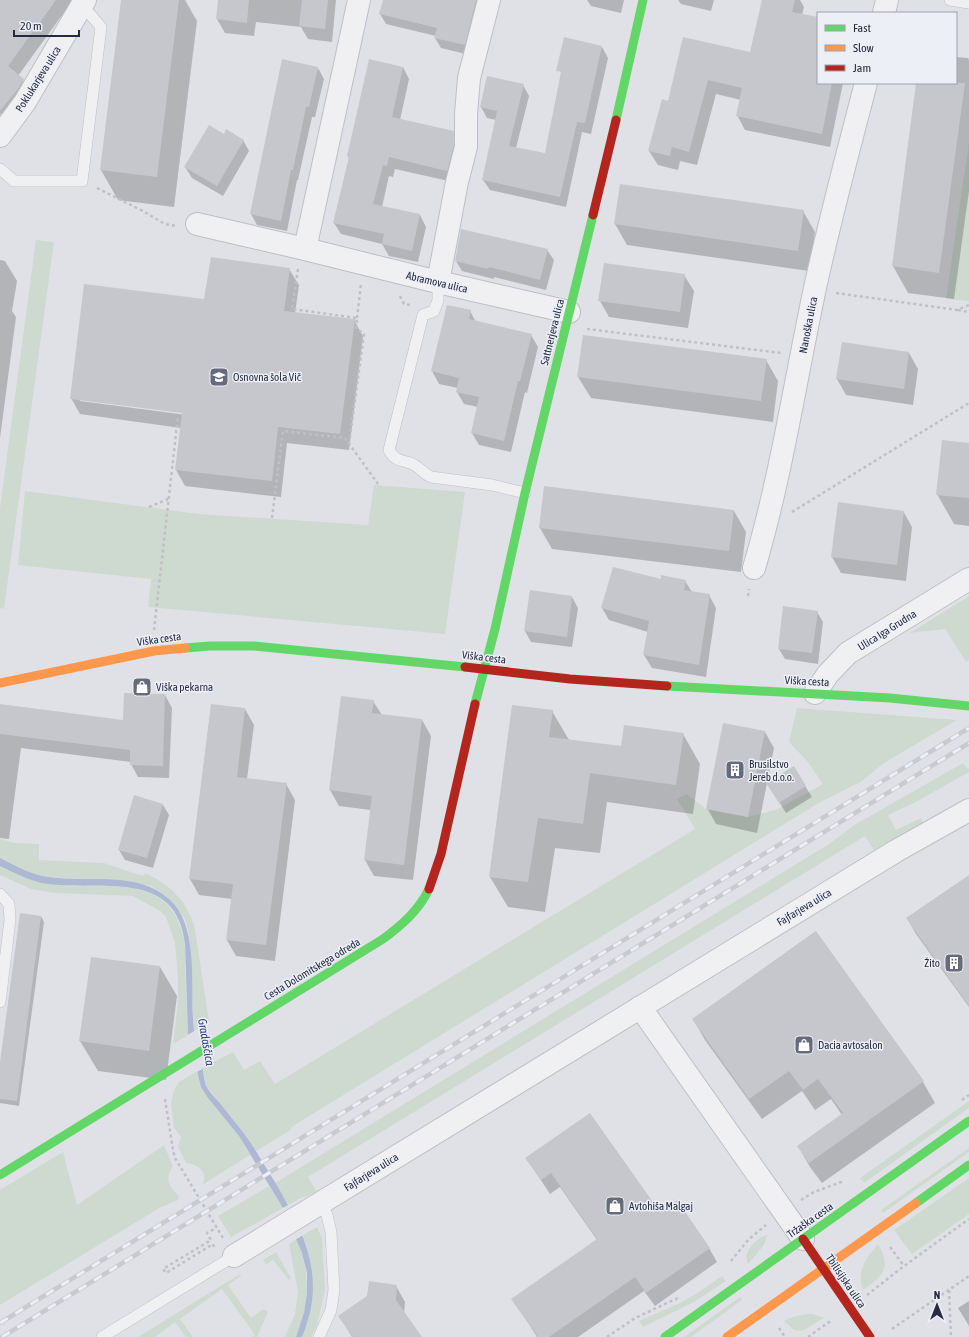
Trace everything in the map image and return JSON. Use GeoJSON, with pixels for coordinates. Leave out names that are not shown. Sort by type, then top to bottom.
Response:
{"type":"FeatureCollection","features":[{"type":"Feature","properties":{"kind":"street"},"geometry":{"type":"LineString","coordinates":[[300,248],[359,0]]}},
{"type":"Feature","properties":{"kind":"street"},"geometry":{"type":"LineString","coordinates":[[438,282],[457,182],[466,146],[466,114],[469,78],[489,0]]}},
{"type":"Feature","properties":{"kind":"street","name":"Sattnerjeva ulica"},"geometry":{"type":"LineString","coordinates":[[484,669],[495,629],[525,493],[620,103],[643,0]]}},
{"type":"Feature","properties":{"kind":"street"},"geometry":{"type":"LineString","coordinates":[[884,12],[887,0]]}},
{"type":"Feature","properties":{"kind":"street","name":"Poklukarjeva ulica"},"geometry":{"type":"LineString","coordinates":[[0,136],[25,102],[84,3]]}},
{"type":"Feature","properties":{"kind":"street","name":"Nanoška ulica"},"geometry":{"type":"LineString","coordinates":[[754,568],[766,528],[832,213],[866,84]]}},
{"type":"Feature","properties":{"kind":"street","name":"Abramova ulica"},"geometry":{"type":"LineString","coordinates":[[196,224],[438,282],[567,319]]}},
{"type":"Feature","properties":{"kind":"street","name":"Ulica Iga Grudna"},"geometry":{"type":"LineString","coordinates":[[815,693],[828,674],[848,654],[969,579]]}},
{"type":"Feature","properties":{"kind":"street","name":"Viška cesta"},"geometry":{"type":"LineString","coordinates":[[0,683],[154,651],[210,646],[254,646],[570,679],[705,690],[815,693],[890,698],[969,706]]}},
{"type":"Feature","properties":{"kind":"street","name":"Cesta Dolomitskega odreda"},"geometry":{"type":"LineString","coordinates":[[0,1175],[383,939],[403,924],[418,907],[430,887],[438,865],[484,669]]}},
{"type":"Feature","properties":{"kind":"street","name":"Fajfarjeva ulica"},"geometry":{"type":"LineString","coordinates":[[234,1256],[896,851],[969,810]]}},
{"type":"Feature","properties":{"kind":"street"},"geometry":{"type":"LineString","coordinates":[[640,1007],[803,1239]]}},
{"type":"Feature","properties":{"kind":"street","name":"Tržaška cesta"},"geometry":{"type":"LineString","coordinates":[[665,1337],[969,1121]]}},
{"type":"Feature","properties":{"kind":"street"},"geometry":{"type":"LineString","coordinates":[[727,1337],[969,1165]]}},
{"type":"Feature","properties":{"kind":"street","name":"Tbilisijska ulica"},"geometry":{"type":"LineString","coordinates":[[803,1239],[870,1337]]}},
{"type":"Feature","properties":{"kind":"lane"},"geometry":{"type":"LineString","coordinates":[[950,0],[969,3]]}},
{"type":"Feature","properties":{"kind":"lane"},"geometry":{"type":"LineString","coordinates":[[0,169],[14,181],[82,181],[100,27],[84,3]]}},
{"type":"Feature","properties":{"kind":"lane"},"geometry":{"type":"LineString","coordinates":[[438,282],[438,300],[434,311],[423,315],[389,450],[392,456],[402,462],[416,467],[424,474],[431,477],[492,485],[525,493]]}},
{"type":"Feature","properties":{"kind":"lane"},"geometry":{"type":"LineString","coordinates":[[0,894],[9,904],[10,920],[0,1002]]}},
{"type":"Feature","properties":{"kind":"lane"},"geometry":{"type":"LineString","coordinates":[[314,1207],[327,1215],[331,1232],[334,1290],[331,1310],[319,1337]]}},
{"type":"Feature","properties":{"kind":"lane","name":"Fajfarjeva ulica"},"geometry":{"type":"LineString","coordinates":[[102,1337],[234,1256]]}},
{"type":"Feature","properties":{"kind":"path"},"geometry":{"type":"LineString","coordinates":[[82,181],[141,210],[165,224],[184,227],[196,224]]}},
{"type":"Feature","properties":{"kind":"path"},"geometry":{"type":"LineString","coordinates":[[300,248],[292,309],[357,318]]}},
{"type":"Feature","properties":{"kind":"path"},"geometry":{"type":"LineString","coordinates":[[350,444],[364,334],[356,328],[361,284]]}},
{"type":"Feature","properties":{"kind":"path"},"geometry":{"type":"LineString","coordinates":[[815,290],[969,312]]}},
{"type":"Feature","properties":{"kind":"path"},"geometry":{"type":"LineString","coordinates":[[398,294],[404,304],[434,311]]}},
{"type":"Feature","properties":{"kind":"path"},"geometry":{"type":"LineString","coordinates":[[957,310],[969,305]]}},
{"type":"Feature","properties":{"kind":"path"},"geometry":{"type":"LineString","coordinates":[[567,319],[802,356]]}},
{"type":"Feature","properties":{"kind":"path"},"geometry":{"type":"LineString","coordinates":[[766,528],[969,403]]}},
{"type":"Feature","properties":{"kind":"path"},"geometry":{"type":"LineString","coordinates":[[154,651],[153,640],[178,416]]}},
{"type":"Feature","properties":{"kind":"path"},"geometry":{"type":"LineString","coordinates":[[272,518],[283,431],[345,438],[378,484]]}},
{"type":"Feature","properties":{"kind":"path"},"geometry":{"type":"LineString","coordinates":[[149,507],[168,499]]}},
{"type":"Feature","properties":{"kind":"path"},"geometry":{"type":"LineString","coordinates":[[156,1079],[163,1090],[173,1150],[176,1158],[217,1229],[207,1233],[211,1240],[163,1269],[166,1273],[213,1244]]}},
{"type":"Feature","properties":{"kind":"path"},"geometry":{"type":"LineString","coordinates":[[866,1296],[904,1266],[969,1219]]}},
{"type":"Feature","properties":{"kind":"path"},"geometry":{"type":"LineString","coordinates":[[726,1266],[742,1249],[748,1240],[767,1224]]}},
{"type":"Feature","properties":{"kind":"path"},"geometry":{"type":"LineString","coordinates":[[888,1244],[904,1266]]}},
{"type":"Feature","properties":{"kind":"path"},"geometry":{"type":"LineString","coordinates":[[892,1329],[969,1276]]}},
{"type":"Feature","properties":{"kind":"path"},"geometry":{"type":"LineString","coordinates":[[950,1290],[951,1337]]}},
{"type":"Feature","properties":{"kind":"path"},"geometry":{"type":"LineString","coordinates":[[607,1337],[635,1318],[682,1296]]}},
{"type":"Feature","properties":{"kind":"path"},"geometry":{"type":"LineString","coordinates":[[808,1337],[830,1322]]}},
{"type":"Feature","properties":{"kind":"path"},"geometry":{"type":"LineString","coordinates":[[778,1326],[785,1337]]}},
{"type":"Feature","properties":{"kind":"shaded area"},"geometry":{"type":"Polygon","coordinates":[[[969,142],[969,301],[946,299],[969,142]]]}},
{"type":"Feature","properties":{"kind":"shaded area"},"geometry":{"type":"Polygon","coordinates":[[[36,240],[54,242],[4,609],[0,608],[0,508],[36,240]]]}},
{"type":"Feature","properties":{"kind":"shaded area"},"geometry":{"type":"Polygon","coordinates":[[[374,485],[465,492],[445,634],[148,607],[151,579],[18,565],[25,491],[199,514],[368,525],[374,485]]]}},
{"type":"Feature","properties":{"kind":"shaded area"},"geometry":{"type":"Polygon","coordinates":[[[969,596],[969,660],[966,662],[945,629],[910,633],[969,596]]]}},
{"type":"Feature","properties":{"kind":"shaded area"},"geometry":{"type":"Polygon","coordinates":[[[797,708],[957,720],[884,763],[862,781],[817,804],[293,1126],[289,1131],[256,1151],[244,1133],[206,1086],[202,1068],[233,1052],[244,1070],[260,1061],[275,1084],[695,829],[677,799],[687,794],[706,809],[748,817],[778,809],[823,784],[807,761],[789,742],[797,708]]]}},
{"type":"Feature","properties":{"kind":"shaded area"},"geometry":{"type":"Polygon","coordinates":[[[963,763],[969,772],[914,803],[888,815],[896,830],[921,818],[923,822],[874,850],[865,836],[308,1177],[317,1192],[299,1199],[289,1205],[275,1183],[829,844],[856,824],[963,763]]]}},
{"type":"Feature","properties":{"kind":"shaded area"},"geometry":{"type":"Polygon","coordinates":[[[0,839],[14,843],[39,844],[39,860],[104,863],[143,876],[145,873],[159,880],[172,890],[183,902],[194,924],[209,1021],[194,1031],[189,935],[185,919],[165,895],[151,886],[126,881],[57,878],[41,876],[28,872],[0,858],[0,839]]]}},
{"type":"Feature","properties":{"kind":"shaded area"},"geometry":{"type":"Polygon","coordinates":[[[0,866],[23,877],[42,883],[128,887],[147,892],[162,900],[175,914],[184,939],[188,1035],[173,1044],[178,1002],[178,978],[175,943],[166,917],[160,911],[133,896],[55,893],[31,889],[0,875],[0,866]]]}},
{"type":"Feature","properties":{"kind":"shaded area"},"geometry":{"type":"Polygon","coordinates":[[[197,1071],[201,1087],[208,1098],[239,1136],[250,1155],[202,1185],[204,1180],[203,1173],[195,1165],[186,1163],[178,1147],[181,1137],[174,1128],[171,1103],[174,1090],[179,1082],[197,1071]]]}},
{"type":"Feature","properties":{"kind":"shaded area"},"geometry":{"type":"Polygon","coordinates":[[[969,1101],[969,1108],[864,1183],[860,1178],[969,1101]]]}},
{"type":"Feature","properties":{"kind":"shaded area"},"geometry":{"type":"Polygon","coordinates":[[[164,1145],[173,1166],[168,1178],[170,1186],[179,1195],[178,1200],[161,1207],[0,1305],[0,1190],[63,1152],[77,1205],[164,1145]]]}},
{"type":"Feature","properties":{"kind":"shaded area"},"geometry":{"type":"Polygon","coordinates":[[[969,1148],[969,1152],[883,1213],[881,1210],[969,1148]]]}},
{"type":"Feature","properties":{"kind":"shaded area"},"geometry":{"type":"Polygon","coordinates":[[[969,1178],[969,1214],[912,1254],[894,1230],[969,1178]]]}},
{"type":"Feature","properties":{"kind":"shaded area"},"geometry":{"type":"Polygon","coordinates":[[[269,1186],[283,1208],[231,1237],[218,1216],[269,1186]]]}},
{"type":"Feature","properties":{"kind":"shaded area"},"geometry":{"type":"Polygon","coordinates":[[[317,1227],[322,1238],[325,1290],[317,1325],[311,1337],[302,1337],[308,1323],[308,1251],[303,1235],[317,1227]]]}},
{"type":"Feature","properties":{"kind":"shaded area"},"geometry":{"type":"Polygon","coordinates":[[[767,1235],[764,1245],[748,1264],[746,1257],[751,1246],[760,1238],[767,1235]]]}},
{"type":"Feature","properties":{"kind":"shaded area"},"geometry":{"type":"Polygon","coordinates":[[[297,1239],[306,1276],[306,1300],[301,1325],[296,1337],[285,1337],[295,1314],[298,1292],[289,1244],[297,1239]]]}},
{"type":"Feature","properties":{"kind":"shaded area"},"geometry":{"type":"Polygon","coordinates":[[[878,1244],[882,1252],[885,1265],[880,1276],[863,1290],[861,1277],[863,1265],[878,1244]]]}},
{"type":"Feature","properties":{"kind":"shaded area"},"geometry":{"type":"Polygon","coordinates":[[[276,1252],[291,1278],[289,1280],[273,1260],[266,1264],[263,1260],[276,1252]]]}},
{"type":"Feature","properties":{"kind":"shaded area"},"geometry":{"type":"Polygon","coordinates":[[[240,1274],[241,1276],[228,1285],[251,1318],[263,1309],[268,1312],[257,1337],[252,1337],[255,1335],[222,1289],[180,1319],[193,1337],[186,1337],[175,1322],[155,1337],[138,1337],[240,1274]]]}},
{"type":"Feature","properties":{"kind":"shaded area"},"geometry":{"type":"Polygon","coordinates":[[[722,1276],[726,1281],[694,1302],[643,1327],[639,1321],[680,1303],[722,1276]]]}},
{"type":"Feature","properties":{"kind":"shaded area"},"geometry":{"type":"Polygon","coordinates":[[[740,1297],[742,1300],[691,1337],[684,1337],[740,1297]]]}},
{"type":"Feature","properties":{"kind":"shaded area"},"geometry":{"type":"Polygon","coordinates":[[[813,1314],[824,1318],[802,1331],[794,1330],[784,1321],[793,1317],[813,1314]]]}},
{"type":"Feature","properties":{"kind":"water","name":"Gradaščica"},"geometry":{"type":"Polygon","coordinates":[[[0,858],[24,870],[42,876],[112,879],[142,884],[156,890],[169,899],[179,911],[186,926],[190,943],[192,960],[194,1031],[206,1086],[243,1132],[275,1182],[295,1219],[309,1256],[313,1295],[302,1337],[296,1337],[304,1313],[307,1293],[307,1273],[302,1253],[283,1208],[239,1136],[208,1098],[201,1087],[188,1035],[185,944],[179,920],[168,904],[152,893],[133,888],[112,886],[42,883],[23,877],[0,866],[0,858]]]}},
{"type":"Feature","properties":{"kind":"pier"},"geometry":{"type":"Polygon","coordinates":[[[196,1030],[204,1068],[195,1073],[186,1036],[196,1030]]]}},
{"type":"Feature","properties":{"kind":"pier"},"geometry":{"type":"Polygon","coordinates":[[[290,1204],[305,1234],[295,1240],[281,1209],[290,1204]]]}},
{"type":"Feature","properties":{"kind":"building"},"geometry":{"type":"Polygon","coordinates":[[[0,0],[56,0],[8,66],[24,79],[0,111],[0,0]]]}},
{"type":"Feature","properties":{"kind":"building"},"geometry":{"type":"Polygon","coordinates":[[[121,0],[179,0],[157,177],[100,170],[121,0]]]}},
{"type":"Feature","properties":{"kind":"building"},"geometry":{"type":"Polygon","coordinates":[[[218,0],[249,0],[247,23],[216,19],[218,0]]]}},
{"type":"Feature","properties":{"kind":"building"},"geometry":{"type":"Polygon","coordinates":[[[302,0],[328,0],[325,29],[299,26],[302,0]]]}},
{"type":"Feature","properties":{"kind":"building"},"geometry":{"type":"Polygon","coordinates":[[[383,0],[476,0],[465,45],[434,38],[437,28],[379,14],[383,0]]]}},
{"type":"Feature","properties":{"kind":"building"},"geometry":{"type":"Polygon","coordinates":[[[762,0],[795,0],[792,12],[817,17],[817,84],[832,84],[822,134],[736,116],[742,88],[708,80],[689,152],[672,147],[670,156],[648,151],[662,99],[668,101],[683,37],[750,52],[762,0]]]}},
{"type":"Feature","properties":{"kind":"building"},"geometry":{"type":"Polygon","coordinates":[[[564,37],[602,46],[585,123],[577,122],[560,197],[482,180],[497,111],[480,107],[487,76],[524,84],[509,146],[545,153],[561,72],[556,71],[564,37]]]}},
{"type":"Feature","properties":{"kind":"building"},"geometry":{"type":"Polygon","coordinates":[[[282,59],[318,67],[309,107],[306,107],[281,221],[250,214],[282,59]]]}},
{"type":"Feature","properties":{"kind":"building"},"geometry":{"type":"Polygon","coordinates":[[[369,59],[403,67],[392,117],[454,131],[454,145],[447,171],[389,157],[387,166],[383,165],[373,204],[420,214],[412,251],[382,244],[384,234],[333,223],[349,157],[347,156],[369,59]]]}},
{"type":"Feature","properties":{"kind":"building"},"geometry":{"type":"Polygon","coordinates":[[[965,83],[939,273],[892,266],[916,84],[965,83]]]}},
{"type":"Feature","properties":{"kind":"building"},"geometry":{"type":"Polygon","coordinates":[[[209,125],[224,134],[226,129],[244,140],[217,186],[184,167],[209,125]]]}},
{"type":"Feature","properties":{"kind":"building"},"geometry":{"type":"Polygon","coordinates":[[[620,184],[804,210],[798,251],[614,224],[620,184]]]}},
{"type":"Feature","properties":{"kind":"building"},"geometry":{"type":"Polygon","coordinates":[[[461,229],[548,249],[540,280],[489,267],[488,269],[455,261],[461,229]]]}},
{"type":"Feature","properties":{"kind":"building","name":"Osnovna šola Vič"},"geometry":{"type":"Polygon","coordinates":[[[211,257],[290,268],[284,311],[355,319],[340,434],[278,427],[272,481],[175,470],[182,413],[70,399],[84,284],[204,299],[211,257]]]}},
{"type":"Feature","properties":{"kind":"building"},"geometry":{"type":"Polygon","coordinates":[[[604,263],[685,274],[680,312],[598,301],[604,263]]]}},
{"type":"Feature","properties":{"kind":"building"},"geometry":{"type":"Polygon","coordinates":[[[447,305],[471,310],[469,319],[532,334],[520,381],[518,381],[504,441],[471,433],[479,397],[456,392],[459,378],[431,371],[447,305]]]}},
{"type":"Feature","properties":{"kind":"building"},"geometry":{"type":"Polygon","coordinates":[[[583,335],[767,359],[761,401],[577,377],[583,335]]]}},
{"type":"Feature","properties":{"kind":"building"},"geometry":{"type":"Polygon","coordinates":[[[842,342],[909,352],[904,389],[836,379],[842,342]]]}},
{"type":"Feature","properties":{"kind":"building"},"geometry":{"type":"Polygon","coordinates":[[[942,440],[969,443],[969,498],[936,495],[942,440]]]}},
{"type":"Feature","properties":{"kind":"building"},"geometry":{"type":"Polygon","coordinates":[[[544,486],[734,510],[729,551],[539,528],[544,486]]]}},
{"type":"Feature","properties":{"kind":"building"},"geometry":{"type":"Polygon","coordinates":[[[838,502],[904,511],[897,565],[831,557],[838,502]]]}},
{"type":"Feature","properties":{"kind":"building"},"geometry":{"type":"Polygon","coordinates":[[[613,567],[661,579],[661,575],[686,580],[684,590],[710,594],[699,665],[643,655],[649,621],[601,608],[613,567]]]}},
{"type":"Feature","properties":{"kind":"building"},"geometry":{"type":"Polygon","coordinates":[[[530,590],[572,596],[567,637],[524,631],[530,590]]]}},
{"type":"Feature","properties":{"kind":"building"},"geometry":{"type":"Polygon","coordinates":[[[783,606],[818,611],[812,653],[778,649],[783,606]]]}},
{"type":"Feature","properties":{"kind":"building"},"geometry":{"type":"Polygon","coordinates":[[[124,693],[165,694],[163,766],[130,765],[130,750],[0,734],[0,704],[123,720],[124,693]]]}},
{"type":"Feature","properties":{"kind":"building"},"geometry":{"type":"Polygon","coordinates":[[[341,696],[374,700],[372,713],[422,719],[404,865],[364,860],[372,796],[329,790],[341,696]]]}},
{"type":"Feature","properties":{"kind":"building"},"geometry":{"type":"Polygon","coordinates":[[[211,704],[245,708],[237,777],[287,783],[266,945],[226,940],[233,884],[189,879],[211,704]]]}},
{"type":"Feature","properties":{"kind":"building"},"geometry":{"type":"Polygon","coordinates":[[[512,705],[553,710],[549,737],[621,746],[624,725],[684,733],[676,785],[590,773],[583,824],[538,818],[528,882],[489,877],[512,705]]]}},
{"type":"Feature","properties":{"kind":"building","name":"Brusilstvo Jereb d.o.o."},"geometry":{"type":"Polygon","coordinates":[[[723,723],[765,731],[748,817],[706,809],[723,723]]]}},
{"type":"Feature","properties":{"kind":"building"},"geometry":{"type":"Polygon","coordinates":[[[794,766],[806,786],[779,803],[766,783],[794,766]]]}},
{"type":"Feature","properties":{"kind":"building"},"geometry":{"type":"Polygon","coordinates":[[[134,795],[163,804],[147,858],[118,850],[134,795]]]}},
{"type":"Feature","properties":{"kind":"building","name":"Žito"},"geometry":{"type":"Polygon","coordinates":[[[969,875],[969,1006],[906,918],[969,875]]]}},
{"type":"Feature","properties":{"kind":"building"},"geometry":{"type":"Polygon","coordinates":[[[20,913],[41,916],[17,1101],[0,1099],[0,1062],[20,913]]]}},
{"type":"Feature","properties":{"kind":"building","name":"Dacia avtosalon"},"geometry":{"type":"Polygon","coordinates":[[[816,931],[924,1081],[809,1163],[797,1146],[843,1113],[818,1079],[803,1090],[789,1071],[749,1099],[692,1019],[816,931]]]}},
{"type":"Feature","properties":{"kind":"building"},"geometry":{"type":"Polygon","coordinates":[[[91,957],[160,966],[149,1051],[79,1041],[91,957]]]}},
{"type":"Feature","properties":{"kind":"building","name":"Avtohiša Malgaj"},"geometry":{"type":"Polygon","coordinates":[[[590,1113],[660,1212],[677,1200],[710,1248],[646,1293],[635,1277],[549,1337],[538,1337],[511,1299],[597,1239],[551,1173],[541,1180],[525,1158],[590,1113]]]}},
{"type":"Feature","properties":{"kind":"building"},"geometry":{"type":"Polygon","coordinates":[[[369,1281],[397,1285],[396,1300],[422,1337],[353,1337],[338,1316],[367,1296],[369,1281]]]}},
{"type":"Feature","properties":{"kind":"railway"},"geometry":{"type":"LineString","coordinates":[[0,1323],[969,728]]}},
{"type":"Feature","properties":{"kind":"railway"},"geometry":{"type":"LineString","coordinates":[[2,1337],[969,743]]}},
{"type":"Feature","properties":{"kind":"traffic: fast"},"geometry":{"type":"LineString","coordinates":[[616,120],[643,0]]}},
{"type":"Feature","properties":{"kind":"traffic: fast"},"geometry":{"type":"LineString","coordinates":[[475,704],[495,629],[525,493],[593,215]]}},
{"type":"Feature","properties":{"kind":"traffic: fast"},"geometry":{"type":"LineString","coordinates":[[185,648],[210,646],[254,646],[465,667]]}},
{"type":"Feature","properties":{"kind":"traffic: fast"},"geometry":{"type":"LineString","coordinates":[[667,686],[890,698],[969,706]]}},
{"type":"Feature","properties":{"kind":"traffic: fast"},"geometry":{"type":"LineString","coordinates":[[0,1175],[383,939],[409,917],[420,904],[429,889]]}},
{"type":"Feature","properties":{"kind":"traffic: fast"},"geometry":{"type":"LineString","coordinates":[[665,1337],[969,1121]]}},
{"type":"Feature","properties":{"kind":"traffic: fast"},"geometry":{"type":"LineString","coordinates":[[916,1203],[969,1165]]}},
{"type":"Feature","properties":{"kind":"traffic: slow"},"geometry":{"type":"LineString","coordinates":[[0,683],[154,651],[185,648]]}},
{"type":"Feature","properties":{"kind":"traffic: slow"},"geometry":{"type":"LineString","coordinates":[[727,1337],[916,1203]]}},
{"type":"Feature","properties":{"kind":"traffic: jam"},"geometry":{"type":"LineString","coordinates":[[593,215],[616,120]]}},
{"type":"Feature","properties":{"kind":"traffic: jam"},"geometry":{"type":"LineString","coordinates":[[465,667],[570,679],[667,686]]}},
{"type":"Feature","properties":{"kind":"traffic: jam"},"geometry":{"type":"LineString","coordinates":[[429,889],[441,854],[475,704]]}},
{"type":"Feature","properties":{"kind":"traffic: jam"},"geometry":{"type":"LineString","coordinates":[[803,1239],[870,1337]]}},
{"type":"Feature","properties":{"kind":"place","name":"Osnovna šola Vič"},"geometry":{"type":"Point","coordinates":[219,377]}},
{"type":"Feature","properties":{"kind":"place","name":"Viška pekarna"},"geometry":{"type":"Point","coordinates":[142,687]}},
{"type":"Feature","properties":{"kind":"place","name":"Brusilstvo Jereb d.o.o."},"geometry":{"type":"Point","coordinates":[735,770]}},
{"type":"Feature","properties":{"kind":"place","name":"Žito"},"geometry":{"type":"Point","coordinates":[954,963]}},
{"type":"Feature","properties":{"kind":"place","name":"Dacia avtosalon"},"geometry":{"type":"Point","coordinates":[804,1045]}},
{"type":"Feature","properties":{"kind":"place","name":"Avtohiša Malgaj"},"geometry":{"type":"Point","coordinates":[615,1206]}}]}
